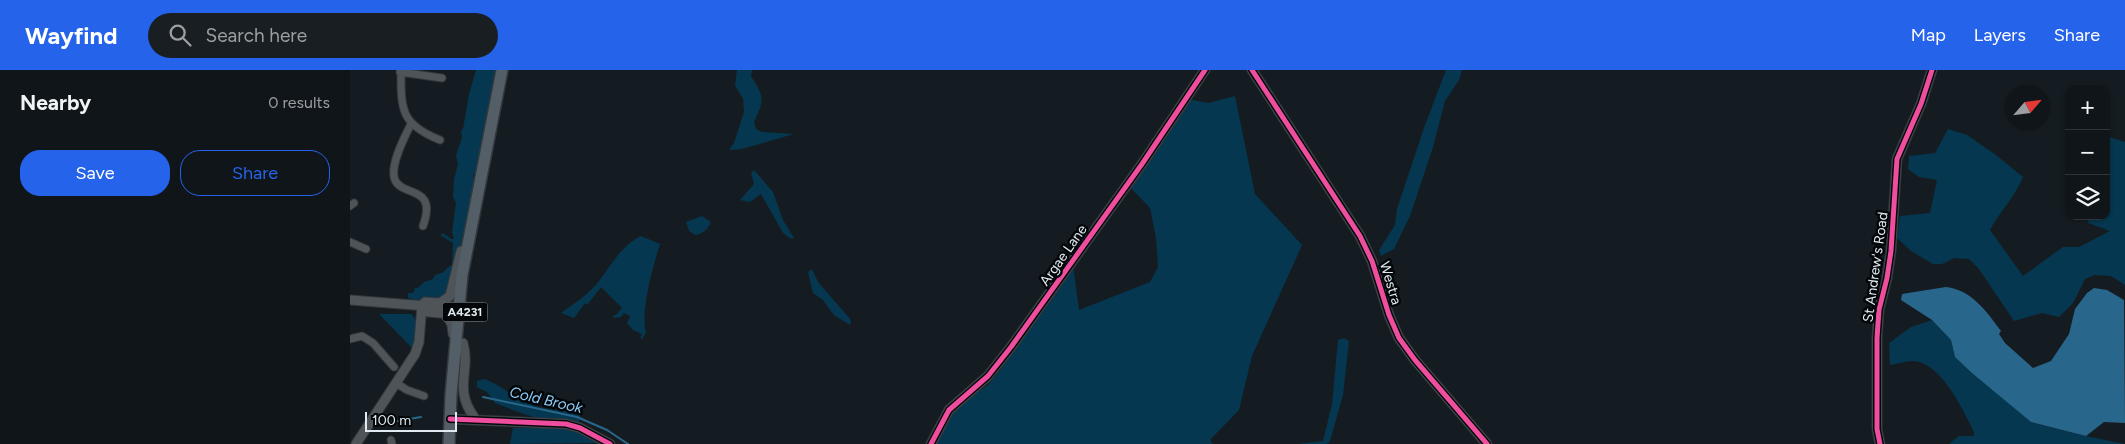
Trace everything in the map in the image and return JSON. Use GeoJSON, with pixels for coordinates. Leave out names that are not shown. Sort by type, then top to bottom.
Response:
{"type":"FeatureCollection","features":[{"type":"Feature","properties":{"kind":"main road","name":"A4231"},"geometry":{"type":"LineString","coordinates":[[454,444],[451,392],[462,275],[502,70]]}},
{"type":"Feature","properties":{"kind":"main road","name":"A4231"},"geometry":{"type":"LineString","coordinates":[[449,444],[463,343],[458,312]]}},
{"type":"Feature","properties":{"kind":"street","name":"Argae Lane"},"geometry":{"type":"LineString","coordinates":[[931,444],[949,410],[988,376],[1011,347],[1205,70]]}},
{"type":"Feature","properties":{"kind":"street","name":"Westra"},"geometry":{"type":"LineString","coordinates":[[1252,70],[1360,236],[1372,261],[1389,316],[1399,338],[1415,360],[1487,444]]}},
{"type":"Feature","properties":{"kind":"street","name":"St Andrew's Road"},"geometry":{"type":"LineString","coordinates":[[1880,444],[1877,429],[1877,338],[1879,310],[1891,251],[1897,159],[1921,104],[1932,70]]}},
{"type":"Feature","properties":{"kind":"street"},"geometry":{"type":"LineString","coordinates":[[440,140],[423,132],[411,124],[405,117],[402,106],[401,71],[442,78]]}},
{"type":"Feature","properties":{"kind":"street"},"geometry":{"type":"LineString","coordinates":[[411,124],[402,142],[394,175],[396,182],[405,189],[419,194],[424,200],[427,216],[424,226]]}},
{"type":"Feature","properties":{"kind":"street"},"geometry":{"type":"LineString","coordinates":[[422,305],[425,302],[444,301],[452,291],[472,200],[479,181]]}},
{"type":"Feature","properties":{"kind":"street"},"geometry":{"type":"LineString","coordinates":[[350,242],[366,249]]}},
{"type":"Feature","properties":{"kind":"street"},"geometry":{"type":"LineString","coordinates":[[350,300],[422,305],[458,312]]}},
{"type":"Feature","properties":{"kind":"street"},"geometry":{"type":"LineString","coordinates":[[422,305],[428,312],[458,312]]}},
{"type":"Feature","properties":{"kind":"street"},"geometry":{"type":"LineString","coordinates":[[356,444],[418,349],[422,305]]}},
{"type":"Feature","properties":{"kind":"street"},"geometry":{"type":"LineString","coordinates":[[350,339],[362,336],[373,343],[394,367]]}},
{"type":"Feature","properties":{"kind":"street"},"geometry":{"type":"LineString","coordinates":[[463,343],[465,351],[462,391],[465,401],[474,416]]}},
{"type":"Feature","properties":{"kind":"street"},"geometry":{"type":"LineString","coordinates":[[396,383],[407,390],[424,396]]}},
{"type":"Feature","properties":{"kind":"street"},"geometry":{"type":"LineString","coordinates":[[453,417],[474,416],[494,420],[566,424],[580,428],[610,444]]}},
{"type":"Feature","properties":{"kind":"street"},"geometry":{"type":"LineString","coordinates":[[453,417],[488,422],[494,420]]}},
{"type":"Feature","properties":{"kind":"shaded area"},"geometry":{"type":"Polygon","coordinates":[[[476,70],[497,70],[476,173],[473,175],[474,180],[464,243],[461,245],[463,247],[451,289],[441,300],[420,301],[408,298],[408,293],[413,293],[415,288],[433,279],[435,275],[444,272],[452,265],[453,243],[440,235],[443,233],[454,239],[452,232],[456,203],[453,197],[454,179],[458,164],[456,155],[462,138],[461,131],[476,70]]]}},
{"type":"Feature","properties":{"kind":"shaded area"},"geometry":{"type":"Polygon","coordinates":[[[737,70],[752,70],[751,76],[761,94],[760,108],[754,122],[756,129],[762,132],[794,134],[742,149],[729,150],[734,143],[744,112],[743,99],[735,85],[737,70]]]}},
{"type":"Feature","properties":{"kind":"shaded area"},"geometry":{"type":"Polygon","coordinates":[[[1446,70],[1462,70],[1459,80],[1445,101],[1433,147],[1410,216],[1394,249],[1381,256],[1379,250],[1395,225],[1397,209],[1425,125],[1446,70]]]}},
{"type":"Feature","properties":{"kind":"shaded area"},"geometry":{"type":"Polygon","coordinates":[[[1235,96],[1255,194],[1302,245],[1252,356],[1239,410],[1210,440],[1213,444],[936,444],[951,410],[988,385],[1073,265],[1079,310],[1150,282],[1158,267],[1156,238],[1150,208],[1131,188],[1188,99],[1208,103],[1235,96]]]}},
{"type":"Feature","properties":{"kind":"shaded area"},"geometry":{"type":"Polygon","coordinates":[[[1948,129],[1967,135],[2023,177],[1990,230],[2023,276],[2063,247],[2079,247],[2110,231],[2088,223],[2088,220],[2110,220],[2110,137],[2125,142],[2125,285],[2111,276],[2095,275],[2085,279],[2073,303],[2059,317],[2042,313],[2014,321],[1979,269],[1969,259],[1954,258],[1942,264],[1933,264],[1911,251],[1897,238],[1900,216],[1930,213],[1937,180],[1919,177],[1908,169],[1909,156],[1935,153],[1948,129]]]}},
{"type":"Feature","properties":{"kind":"shaded area"},"geometry":{"type":"Polygon","coordinates":[[[754,170],[773,192],[783,220],[794,238],[791,239],[783,233],[761,194],[750,202],[740,200],[754,184],[751,173],[754,170]]]}},
{"type":"Feature","properties":{"kind":"shaded area"},"geometry":{"type":"Polygon","coordinates":[[[702,216],[711,222],[705,231],[695,235],[689,231],[686,222],[702,216]]]}},
{"type":"Feature","properties":{"kind":"shaded area"},"geometry":{"type":"Polygon","coordinates":[[[641,236],[660,244],[648,289],[645,313],[646,333],[642,339],[640,338],[642,334],[633,330],[627,323],[630,316],[624,313],[621,317],[615,318],[612,316],[616,315],[622,308],[601,287],[587,305],[585,303],[574,318],[561,313],[591,290],[628,244],[641,236]]]}},
{"type":"Feature","properties":{"kind":"shaded area"},"geometry":{"type":"Polygon","coordinates":[[[812,269],[818,282],[851,320],[850,325],[834,315],[823,300],[813,293],[808,272],[812,269]]]}},
{"type":"Feature","properties":{"kind":"shaded area"},"geometry":{"type":"Polygon","coordinates":[[[1946,287],[1963,292],[1978,303],[2001,331],[1999,334],[2005,343],[2033,368],[2051,361],[2069,334],[2075,309],[2087,293],[2094,288],[2107,290],[2124,300],[2125,423],[2104,422],[2086,436],[2031,422],[1955,357],[1951,340],[1932,320],[1901,300],[1902,294],[1946,287]]]}},
{"type":"Feature","properties":{"kind":"shaded area"},"geometry":{"type":"Polygon","coordinates":[[[379,314],[412,314],[417,326],[417,335],[413,349],[379,314]]]}},
{"type":"Feature","properties":{"kind":"shaded area"},"geometry":{"type":"Polygon","coordinates":[[[1932,320],[1951,340],[1955,357],[2031,422],[2125,444],[1949,444],[1959,436],[1974,436],[1974,432],[1957,400],[1942,378],[1923,363],[1910,361],[1890,365],[1889,343],[1911,327],[1932,320]]]}},
{"type":"Feature","properties":{"kind":"shaded area"},"geometry":{"type":"Polygon","coordinates":[[[1344,338],[1349,341],[1343,395],[1330,441],[1327,444],[1298,444],[1323,441],[1332,404],[1338,340],[1344,338]]]}},
{"type":"Feature","properties":{"kind":"shaded area"},"geometry":{"type":"Polygon","coordinates":[[[484,379],[532,405],[565,411],[581,411],[579,422],[537,418],[495,403],[487,392],[477,387],[477,381],[484,379]]]}},
{"type":"Feature","properties":{"kind":"shaded area"},"geometry":{"type":"Polygon","coordinates":[[[565,427],[601,443],[510,444],[513,428],[565,427]]]}},
{"type":"Feature","properties":{"kind":"waterway","name":"Cold Brook"},"geometry":{"type":"LineString","coordinates":[[483,397],[577,417],[607,430],[628,444]]}},
{"type":"Feature","properties":{"kind":"waterway","name":"Cold Brook"},"geometry":{"type":"LineString","coordinates":[[379,424],[421,417]]}},
{"type":"Feature","properties":{"kind":"cycle path"},"geometry":{"type":"LineString","coordinates":[[931,444],[949,410],[988,376],[1011,347],[1142,164],[1205,70]]}},
{"type":"Feature","properties":{"kind":"cycle path"},"geometry":{"type":"LineString","coordinates":[[1252,70],[1360,236],[1372,261],[1389,315],[1399,338],[1415,360],[1487,444]]}},
{"type":"Feature","properties":{"kind":"cycle path"},"geometry":{"type":"LineString","coordinates":[[1880,444],[1877,429],[1877,338],[1879,310],[1891,251],[1897,159],[1921,104],[1932,70]]}},
{"type":"Feature","properties":{"kind":"cycle path"},"geometry":{"type":"LineString","coordinates":[[450,419],[566,424],[580,428],[610,444]]}}]}
